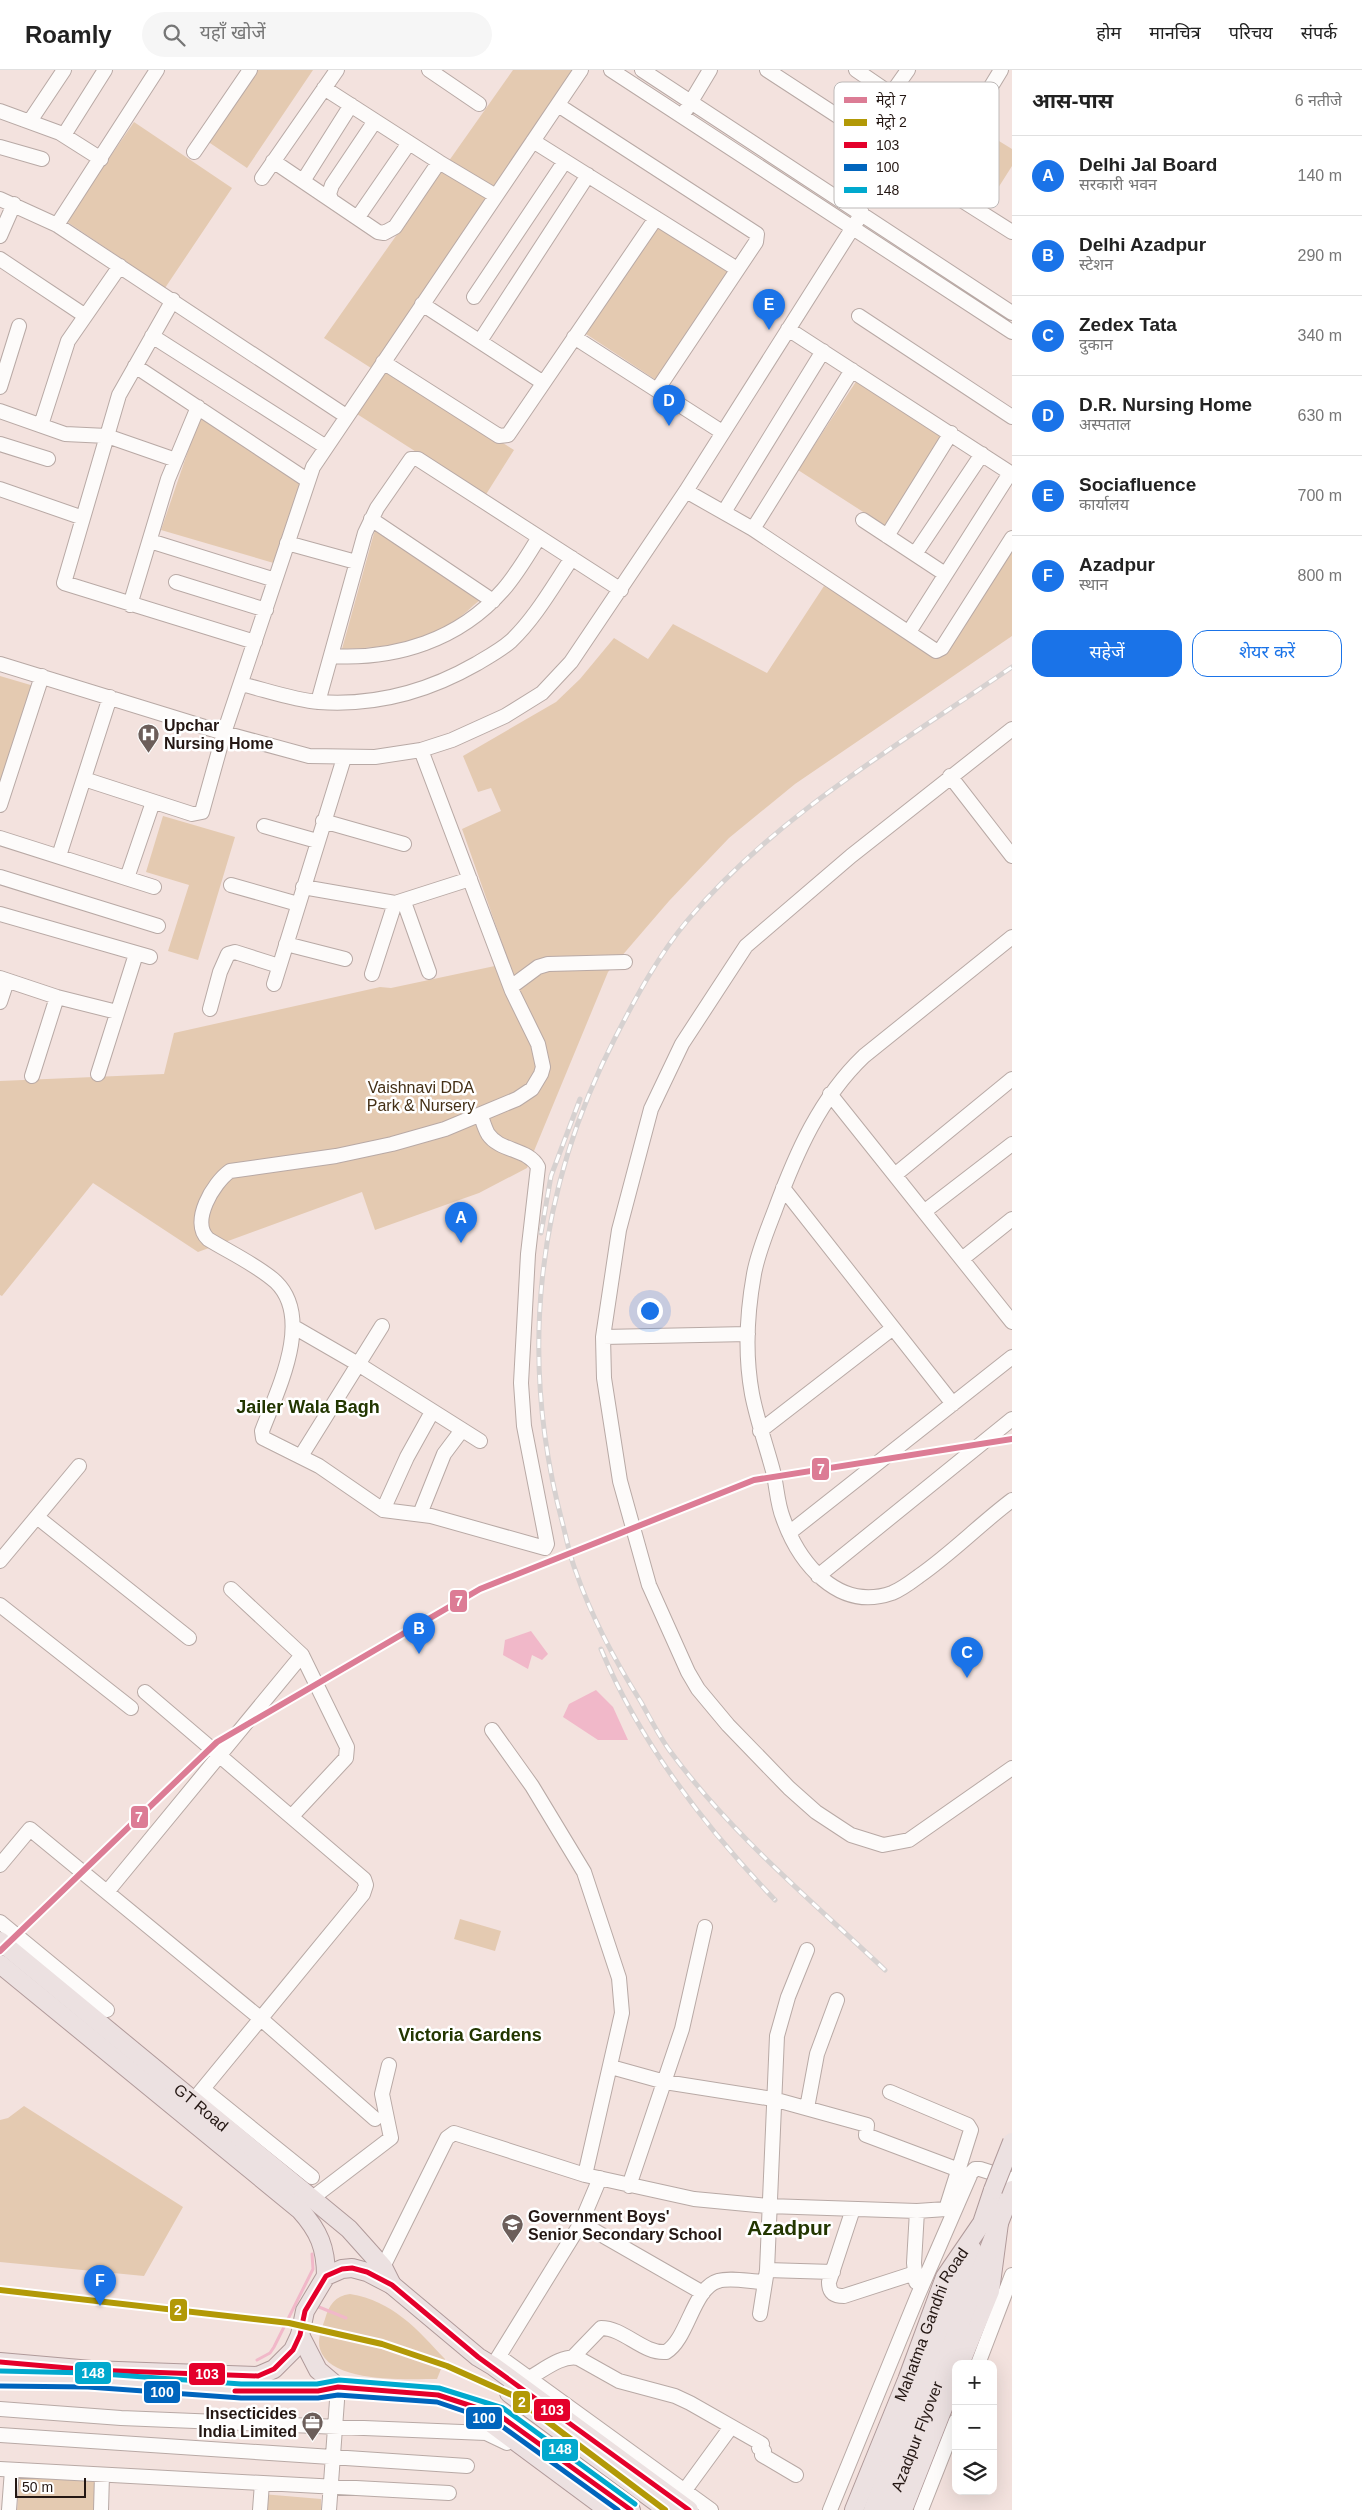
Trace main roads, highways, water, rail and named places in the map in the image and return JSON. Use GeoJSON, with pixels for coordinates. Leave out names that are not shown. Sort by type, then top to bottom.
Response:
{"type":"FeatureCollection","features":[{"type":"Feature","properties":{"kind":"main road","name":"GT Road"},"geometry":{"type":"LineString","coordinates":[[0,1941],[349,2229],[383,2267],[392,2285]]}},
{"type":"Feature","properties":{"kind":"main road","name":"GT Road"},"geometry":{"type":"LineString","coordinates":[[0,1964],[193,2101],[311,2222],[324,2246],[326,2276]]}},
{"type":"Feature","properties":{"kind":"main road","name":"Mahatma Gandhi Road"},"geometry":{"type":"LineString","coordinates":[[962,2360],[990,2291],[990,2223],[993,2190],[1012,2142]]}},
{"type":"Feature","properties":{"kind":"main road","name":"Mahatma Gandhi Road"},"geometry":{"type":"LineString","coordinates":[[854,2510],[907,2380],[944,2277],[990,2223],[1011,2188]]}},
{"type":"Feature","properties":{"kind":"main road","name":"Azadpur Flyover"},"geometry":{"type":"LineString","coordinates":[[888,2510],[990,2223]]}},
{"type":"Feature","properties":{"kind":"main road"},"geometry":{"type":"LineString","coordinates":[[0,2362],[91,2370],[258,2376],[281,2364],[293,2350],[300,2335],[305,2312],[326,2276],[342,2269],[360,2269],[392,2285],[478,2357],[502,2388],[667,2510]]}},
{"type":"Feature","properties":{"kind":"main road","name":"Azadpur Flyover"},"geometry":{"type":"LineString","coordinates":[[873,2510],[968,2282]]}},
{"type":"Feature","properties":{"kind":"main road"},"geometry":{"type":"LineString","coordinates":[[300,2335],[318,2370],[338,2387]]}},
{"type":"Feature","properties":{"kind":"main road"},"geometry":{"type":"LineString","coordinates":[[478,2357],[496,2361],[689,2510]]}},
{"type":"Feature","properties":{"kind":"main road"},"geometry":{"type":"LineString","coordinates":[[0,2378],[88,2380],[241,2391],[318,2391],[338,2387],[438,2395],[492,2412],[507,2420],[630,2510]]}},
{"type":"Feature","properties":{"kind":"main road"},"geometry":{"type":"LineString","coordinates":[[904,2510],[952,2385]]}},
{"type":"Feature","properties":{"kind":"main road"},"geometry":{"type":"LineString","coordinates":[[468,2406],[608,2510]]}},
{"type":"Feature","properties":{"kind":"waterway"},"geometry":{"type":"LineString","coordinates":[[257,2360],[270,2353],[274,2347],[313,2269],[312,2254]]}},
{"type":"Feature","properties":{"kind":"waterway"},"geometry":{"type":"LineString","coordinates":[[314,2305],[346,2318]]}},
{"type":"Feature","properties":{"kind":"railway"},"geometry":{"type":"LineString","coordinates":[[885,1970],[745,1838],[694,1781],[662,1739],[605,1639],[589,1606],[572,1561],[549,1462],[541,1400],[539,1338],[542,1277],[552,1216],[567,1156],[588,1096],[631,1007],[676,934],[722,883],[799,814],[883,753],[1012,667]]}},
{"type":"Feature","properties":{"kind":"railway"},"geometry":{"type":"LineString","coordinates":[[541,1233],[551,1176],[580,1099]]}},
{"type":"Feature","properties":{"kind":"railway"},"geometry":{"type":"LineString","coordinates":[[601,1649],[635,1718],[676,1782],[724,1843],[775,1900]]}},
{"type":"Feature","properties":{"kind":"metro line","name":"7"},"geometry":{"type":"LineString","coordinates":[[0,1951],[217,1742],[480,1589],[754,1480],[1012,1439]]}},
{"type":"Feature","properties":{"kind":"metro line","name":"2"},"geometry":{"type":"LineString","coordinates":[[0,2290],[289,2323],[382,2344],[447,2366],[512,2395],[665,2510]]}},
{"type":"Feature","properties":{"kind":"place","name":"Sociafluence"},"geometry":{"type":"Point","coordinates":[769,330]}},
{"type":"Feature","properties":{"kind":"place","name":"D.R. Nursing Home"},"geometry":{"type":"Point","coordinates":[669,426]}},
{"type":"Feature","properties":{"kind":"place","name":"Upchar Nursing Home"},"geometry":{"type":"Point","coordinates":[148,753]}},
{"type":"Feature","properties":{"kind":"place","name":"Delhi Jal Board"},"geometry":{"type":"Point","coordinates":[461,1243]}},
{"type":"Feature","properties":{"kind":"place","name":"Delhi Azadpur"},"geometry":{"type":"Point","coordinates":[419,1654]}},
{"type":"Feature","properties":{"kind":"place","name":"Zedex Tata"},"geometry":{"type":"Point","coordinates":[967,1678]}},
{"type":"Feature","properties":{"kind":"place","name":"Government Boys' Senior Secondary School"},"geometry":{"type":"Point","coordinates":[512,2244]}},
{"type":"Feature","properties":{"kind":"place","name":"Azadpur"},"geometry":{"type":"Point","coordinates":[100,2306]}},
{"type":"Feature","properties":{"kind":"place","name":"Insecticides India Limited"},"geometry":{"type":"Point","coordinates":[313,2441]}},
{"type":"Feature","properties":{"kind":"district","name":"Jailer Wala Bagh"},"geometry":{"type":"Point","coordinates":[308,1407]}},
{"type":"Feature","properties":{"kind":"district","name":"Victoria Gardens"},"geometry":{"type":"Point","coordinates":[470,2035]}},
{"type":"Feature","properties":{"kind":"district","name":"Azadpur"},"geometry":{"type":"Point","coordinates":[789,2228]}},
{"type":"Feature","properties":{"kind":"park label","name":"Vaishnavi DDA Park & Nursery"},"geometry":{"type":"Point","coordinates":[421,1096]}}]}
